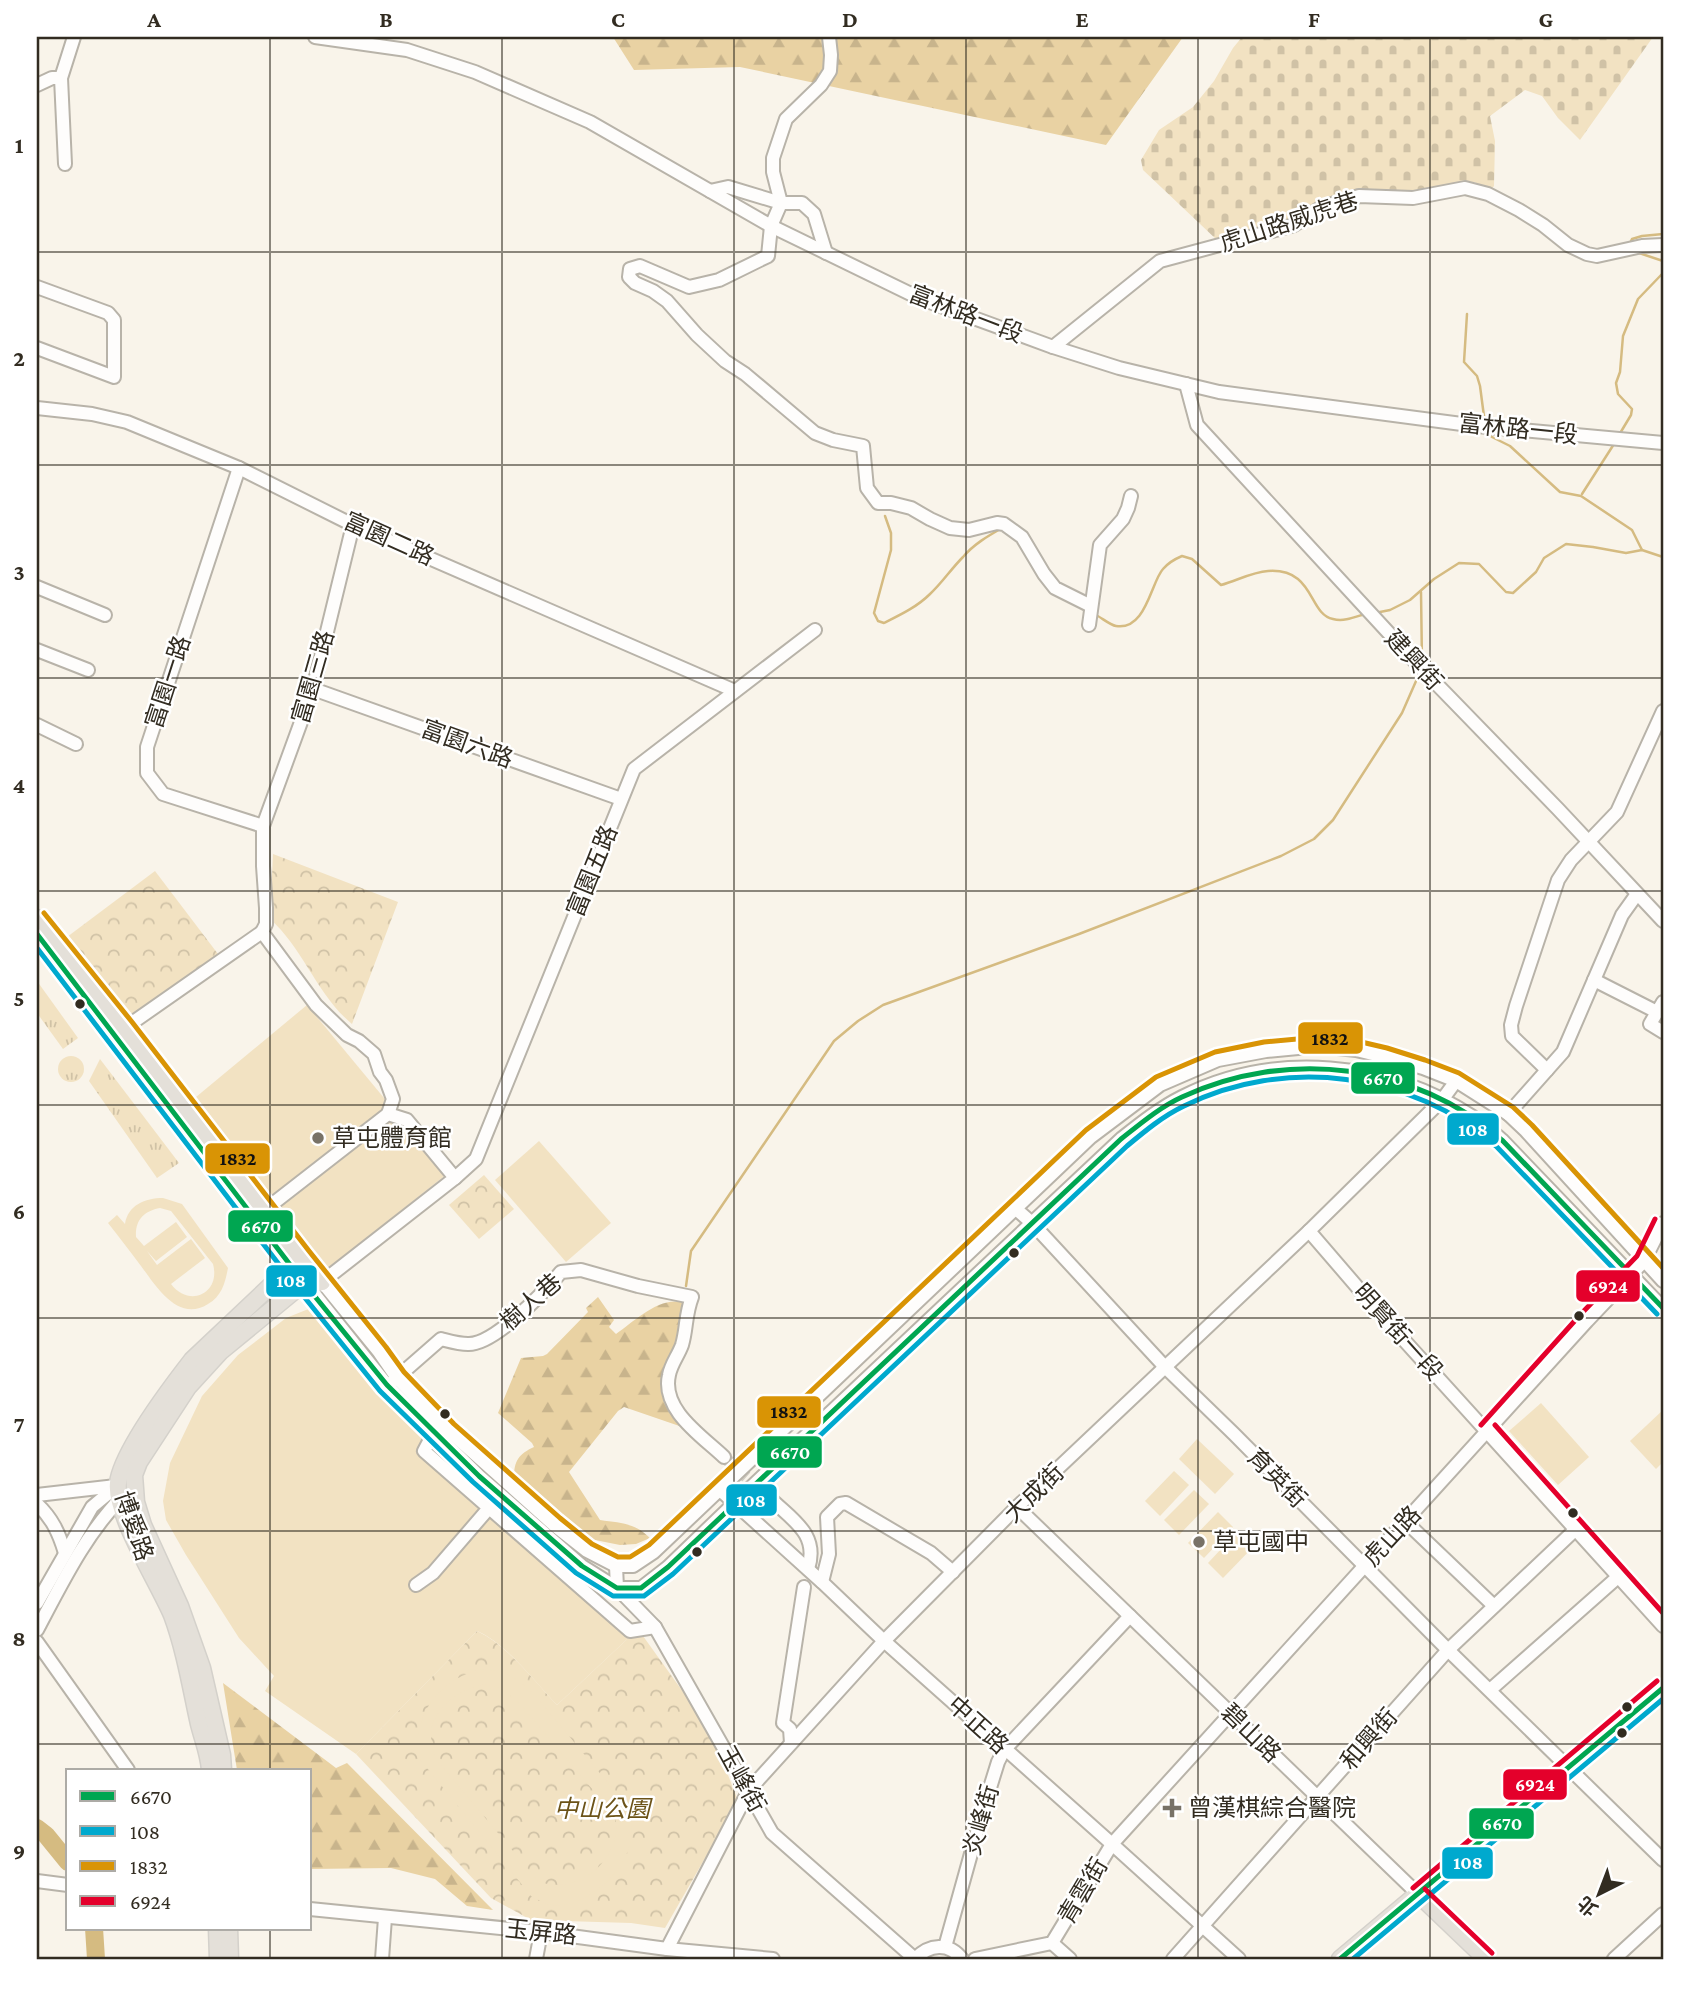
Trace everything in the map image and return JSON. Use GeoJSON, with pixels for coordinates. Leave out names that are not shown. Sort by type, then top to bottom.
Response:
{"type":"FeatureCollection","features":[{"type":"Feature","properties":{"kind":"main road"},"geometry":{"type":"LineString","coordinates":[[37,918],[120,1032],[297,1261],[322,1282]]}},
{"type":"Feature","properties":{"kind":"main road"},"geometry":{"type":"LineString","coordinates":[[37,934],[266,1209],[297,1261]]}},
{"type":"Feature","properties":{"kind":"main road","name":"博愛路"},"geometry":{"type":"LineString","coordinates":[[210,1769],[189,1672],[172,1616],[130,1529],[118,1493],[121,1468],[192,1360],[297,1261]]}},
{"type":"Feature","properties":{"kind":"main road"},"geometry":{"type":"LineString","coordinates":[[304,1283],[322,1282]]}},
{"type":"Feature","properties":{"kind":"main road","name":"博愛路"},"geometry":{"type":"LineString","coordinates":[[223,1769],[202,1668],[180,1606],[143,1525],[136,1502],[134,1475],[139,1462],[195,1378],[220,1352],[304,1283]]}},
{"type":"Feature","properties":{"kind":"main road"},"geometry":{"type":"LineString","coordinates":[[1340,1959],[1663,1688]]}},
{"type":"Feature","properties":{"kind":"main road","name":"碧山路"},"geometry":{"type":"LineString","coordinates":[[1419,1895],[1486,1959]]}},
{"type":"Feature","properties":{"kind":"main road"},"geometry":{"type":"LineString","coordinates":[[217,1930],[218,1959]]}},
{"type":"Feature","properties":{"kind":"main road"},"geometry":{"type":"LineString","coordinates":[[229,1930],[230,1959]]}},
{"type":"Feature","properties":{"kind":"street"},"geometry":{"type":"LineString","coordinates":[[65,163],[61,78],[74,37]]}},
{"type":"Feature","properties":{"kind":"street","name":"富林路一段"},"geometry":{"type":"LineString","coordinates":[[315,37],[407,50],[475,72],[590,122],[771,226],[919,298],[1119,368],[1219,392],[1477,426],[1663,443]]}},
{"type":"Feature","properties":{"kind":"street"},"geometry":{"type":"LineString","coordinates":[[829,37],[830,71],[821,85],[786,119],[773,158],[773,172],[781,203],[771,226],[768,256],[719,281],[690,287],[640,266],[630,269],[629,277],[667,300],[697,335],[725,361],[745,374],[815,433],[863,446],[867,488],[878,503],[911,508],[950,528],[969,530],[997,523],[1004,524],[1022,537],[1055,588],[1090,615],[1100,545],[1123,519],[1131,496]]}},
{"type":"Feature","properties":{"kind":"street"},"geometry":{"type":"LineString","coordinates":[[37,85],[52,78],[61,78]]}},
{"type":"Feature","properties":{"kind":"street"},"geometry":{"type":"LineString","coordinates":[[710,191],[728,187],[781,203],[802,203],[814,214],[826,253]]}},
{"type":"Feature","properties":{"kind":"street","name":"虎山路威虎巷"},"geometry":{"type":"LineString","coordinates":[[1053,347],[1160,261],[1294,225],[1322,207],[1359,196],[1413,198],[1465,188],[1488,194],[1519,210],[1568,245],[1587,254],[1597,256],[1642,246],[1663,245]]}},
{"type":"Feature","properties":{"kind":"street"},"geometry":{"type":"LineString","coordinates":[[37,287],[108,313],[114,320],[114,377],[37,348]]}},
{"type":"Feature","properties":{"kind":"street","name":"建興街"},"geometry":{"type":"LineString","coordinates":[[1185,384],[1197,425],[1418,665],[1663,921]]}},
{"type":"Feature","properties":{"kind":"street","name":"富園二路"},"geometry":{"type":"LineString","coordinates":[[37,408],[92,414],[127,422],[239,468],[353,525],[735,691]]}},
{"type":"Feature","properties":{"kind":"street","name":"富園一路"},"geometry":{"type":"LineString","coordinates":[[239,468],[147,747],[147,773],[163,794],[262,826]]}},
{"type":"Feature","properties":{"kind":"street","name":"富園三路"},"geometry":{"type":"LineString","coordinates":[[262,826],[313,689],[353,525]]}},
{"type":"Feature","properties":{"kind":"street"},"geometry":{"type":"LineString","coordinates":[[37,587],[105,615]]}},
{"type":"Feature","properties":{"kind":"street","name":"富園五路"},"geometry":{"type":"LineString","coordinates":[[322,1282],[476,1159],[634,769],[815,630]]}},
{"type":"Feature","properties":{"kind":"street"},"geometry":{"type":"LineString","coordinates":[[37,650],[88,670]]}},
{"type":"Feature","properties":{"kind":"street","name":"富園六路"},"geometry":{"type":"LineString","coordinates":[[313,689],[621,799]]}},
{"type":"Feature","properties":{"kind":"street"},"geometry":{"type":"LineString","coordinates":[[1547,1070],[1512,1036],[1511,1025],[1558,880],[1572,860],[1617,812],[1663,711]]}},
{"type":"Feature","properties":{"kind":"street"},"geometry":{"type":"LineString","coordinates":[[37,725],[76,744]]}},
{"type":"Feature","properties":{"kind":"street"},"geometry":{"type":"LineString","coordinates":[[120,1032],[262,932],[266,924],[267,908],[262,826]]}},
{"type":"Feature","properties":{"kind":"street"},"geometry":{"type":"LineString","coordinates":[[1508,1114],[1563,1052],[1622,915],[1637,894]]}},
{"type":"Feature","properties":{"kind":"street"},"geometry":{"type":"LineString","coordinates":[[262,932],[316,1005],[347,1035],[374,1054],[393,1099],[388,1114],[266,1209]]}},
{"type":"Feature","properties":{"kind":"street"},"geometry":{"type":"LineString","coordinates":[[1594,980],[1660,1007],[1650,1024],[1663,1032]]}},
{"type":"Feature","properties":{"kind":"street"},"geometry":{"type":"LineString","coordinates":[[438,1429],[587,1551],[616,1566],[633,1566],[654,1552],[1072,1154],[1128,1107],[1160,1085],[1218,1060],[1266,1051],[1319,1046],[1356,1050],[1423,1068],[1456,1081],[1508,1114],[1527,1131],[1663,1282]]}},
{"type":"Feature","properties":{"kind":"street"},"geometry":{"type":"LineString","coordinates":[[297,1261],[304,1283],[478,1476],[582,1566],[617,1588],[641,1588],[654,1579],[1121,1139],[1181,1098],[1238,1076],[1290,1067],[1340,1068],[1387,1078],[1416,1088],[1474,1117],[1502,1140],[1663,1308]]}},
{"type":"Feature","properties":{"kind":"street","name":"大成街"},"geometry":{"type":"LineString","coordinates":[[667,1949],[749,1790],[791,1743],[884,1641],[1017,1507],[1309,1231],[1442,1100],[1456,1081]]}},
{"type":"Feature","properties":{"kind":"street"},"geometry":{"type":"LineString","coordinates":[[388,1114],[407,1120],[455,1178]]}},
{"type":"Feature","properties":{"kind":"street","name":"育英街"},"geometry":{"type":"LineString","coordinates":[[1016,1209],[1165,1367],[1663,1860]]}},
{"type":"Feature","properties":{"kind":"street","name":"虎山路"},"geometry":{"type":"LineString","coordinates":[[1112,1844],[1644,1261],[1663,1223]]}},
{"type":"Feature","properties":{"kind":"street","name":"明賢街一段"},"geometry":{"type":"LineString","coordinates":[[1309,1231],[1383,1317],[1663,1626]]}},
{"type":"Feature","properties":{"kind":"street","name":"樹人巷"},"geometry":{"type":"LineString","coordinates":[[392,1382],[441,1339],[469,1345],[487,1338],[535,1301],[561,1272],[581,1270],[692,1297],[686,1312],[684,1336],[668,1378],[669,1397],[678,1412],[724,1457]]}},
{"type":"Feature","properties":{"kind":"street"},"geometry":{"type":"LineString","coordinates":[[322,1282],[379,1352],[392,1382]]}},
{"type":"Feature","properties":{"kind":"street"},"geometry":{"type":"LineString","coordinates":[[438,1429],[424,1451],[630,1631],[654,1627]]}},
{"type":"Feature","properties":{"kind":"street"},"geometry":{"type":"LineString","coordinates":[[37,1630],[66,1558],[92,1507],[134,1485]]}},
{"type":"Feature","properties":{"kind":"street","name":"中正路"},"geometry":{"type":"LineString","coordinates":[[719,1489],[1004,1750],[1239,1959]]}},
{"type":"Feature","properties":{"kind":"street"},"geometry":{"type":"LineString","coordinates":[[37,1494],[118,1493]]}},
{"type":"Feature","properties":{"kind":"street"},"geometry":{"type":"LineString","coordinates":[[772,1500],[806,1533],[811,1554],[808,1569]]}},
{"type":"Feature","properties":{"kind":"street"},"geometry":{"type":"LineString","coordinates":[[822,1582],[830,1554],[827,1517],[840,1504],[846,1503],[931,1553],[953,1572]]}},
{"type":"Feature","properties":{"kind":"street"},"geometry":{"type":"LineString","coordinates":[[37,1504],[56,1527],[66,1558]]}},
{"type":"Feature","properties":{"kind":"street","name":"碧山路"},"geometry":{"type":"LineString","coordinates":[[1017,1507],[1419,1895]]}},
{"type":"Feature","properties":{"kind":"street"},"geometry":{"type":"LineString","coordinates":[[416,1585],[433,1573],[489,1508]]}},
{"type":"Feature","properties":{"kind":"street"},"geometry":{"type":"LineString","coordinates":[[1406,1522],[1494,1606]]}},
{"type":"Feature","properties":{"kind":"street","name":"和興街"},"geometry":{"type":"LineString","coordinates":[[1172,1959],[1448,1650],[1576,1529]]}},
{"type":"Feature","properties":{"kind":"street"},"geometry":{"type":"LineString","coordinates":[[37,1603],[66,1558]]}},
{"type":"Feature","properties":{"kind":"street"},"geometry":{"type":"LineString","coordinates":[[616,1566],[617,1588]]}},
{"type":"Feature","properties":{"kind":"street"},"geometry":{"type":"LineString","coordinates":[[1490,1690],[1619,1576]]}},
{"type":"Feature","properties":{"kind":"street"},"geometry":{"type":"LineString","coordinates":[[791,1743],[790,1730],[783,1723],[804,1587]]}},
{"type":"Feature","properties":{"kind":"street","name":"玉峰街"},"geometry":{"type":"LineString","coordinates":[[617,1588],[654,1627],[772,1833],[915,1959]]}},
{"type":"Feature","properties":{"kind":"street","name":"炎峰街"},"geometry":{"type":"LineString","coordinates":[[945,1947],[984,1807],[1004,1750],[1130,1616]]}},
{"type":"Feature","properties":{"kind":"street"},"geometry":{"type":"LineString","coordinates":[[37,1642],[127,1769]]}},
{"type":"Feature","properties":{"kind":"street","name":"青雲街"},"geometry":{"type":"LineString","coordinates":[[975,1959],[1052,1943],[1112,1844]]}},
{"type":"Feature","properties":{"kind":"street"},"geometry":{"type":"LineString","coordinates":[[37,1881],[66,1885]]}},
{"type":"Feature","properties":{"kind":"street","name":"玉屏路"},"geometry":{"type":"LineString","coordinates":[[312,1909],[541,1931],[667,1949],[772,1959]]}},
{"type":"Feature","properties":{"kind":"street"},"geometry":{"type":"LineString","coordinates":[[1614,1959],[1663,1914]]}},
{"type":"Feature","properties":{"kind":"street"},"geometry":{"type":"LineString","coordinates":[[382,1959],[385,1918]]}},
{"type":"Feature","properties":{"kind":"street"},"geometry":{"type":"LineString","coordinates":[[536,1959],[541,1931]]}},
{"type":"Feature","properties":{"kind":"street"},"geometry":{"type":"LineString","coordinates":[[1052,1943],[1070,1959]]}},
{"type":"Feature","properties":{"kind":"street"},"geometry":{"type":"LineString","coordinates":[[915,1959],[928,1948],[945,1947],[953,1950],[962,1959]]}},
{"type":"Feature","properties":{"kind":"green space"},"geometry":{"type":"Polygon","coordinates":[[[613,37],[1183,37],[1106,145],[740,67],[634,70],[613,37]]]}},
{"type":"Feature","properties":{"kind":"green space"},"geometry":{"type":"Polygon","coordinates":[[[1242,37],[1653,37],[1580,140],[1558,118],[1542,96],[1525,90],[1490,116],[1495,141],[1494,186],[1491,190],[1474,182],[1411,193],[1367,192],[1309,215],[1218,241],[1143,170],[1141,160],[1159,130],[1193,107],[1214,81],[1242,37]]]}},
{"type":"Feature","properties":{"kind":"green space"},"geometry":{"type":"Polygon","coordinates":[[[273,854],[398,902],[352,1024],[329,999],[292,944],[270,919],[273,854]]]}},
{"type":"Feature","properties":{"kind":"green space"},"geometry":{"type":"Polygon","coordinates":[[[155,871],[218,954],[130,1021],[67,937],[155,871]]]}},
{"type":"Feature","properties":{"kind":"green space"},"geometry":{"type":"Polygon","coordinates":[[[37,981],[78,1038],[63,1049],[37,1013],[37,981]]]}},
{"type":"Feature","properties":{"kind":"green space","name":"草屯體育館"},"geometry":{"type":"Polygon","coordinates":[[[307,1005],[447,1174],[324,1272],[190,1102],[307,1005]]]}},
{"type":"Feature","properties":{"kind":"green space"},"geometry":{"type":"Polygon","coordinates":[[[71,1056],[80,1060],[84,1069],[80,1078],[71,1082],[62,1078],[58,1069],[62,1060],[71,1056]]]}},
{"type":"Feature","properties":{"kind":"green space"},"geometry":{"type":"Polygon","coordinates":[[[100,1059],[179,1163],[157,1178],[89,1081],[100,1059]]]}},
{"type":"Feature","properties":{"kind":"green space"},"geometry":{"type":"Polygon","coordinates":[[[539,1141],[611,1223],[566,1262],[495,1180],[539,1141]]]}},
{"type":"Feature","properties":{"kind":"green space"},"geometry":{"type":"Polygon","coordinates":[[[484,1175],[514,1209],[479,1239],[449,1205],[484,1175]]]}},
{"type":"Feature","properties":{"kind":"green space"},"geometry":{"type":"Polygon","coordinates":[[[156,1198],[182,1204],[228,1268],[220,1293],[213,1301],[197,1309],[187,1309],[169,1300],[108,1223],[117,1215],[125,1224],[134,1207],[156,1198]],[[160,1208],[149,1211],[139,1221],[136,1237],[144,1246],[176,1222],[187,1237],[156,1261],[147,1251],[157,1265],[191,1239],[205,1258],[171,1284],[186,1295],[202,1294],[212,1283],[213,1264],[171,1211],[160,1208]]]}},
{"type":"Feature","properties":{"kind":"green space"},"geometry":{"type":"Polygon","coordinates":[[[598,1297],[614,1320],[609,1327],[616,1334],[659,1305],[668,1302],[687,1304],[669,1391],[691,1430],[624,1407],[569,1472],[600,1520],[633,1527],[650,1538],[636,1544],[620,1545],[585,1538],[560,1520],[514,1478],[518,1458],[534,1447],[498,1413],[521,1358],[547,1354],[588,1312],[586,1308],[598,1297]]]}},
{"type":"Feature","properties":{"kind":"green space"},"geometry":{"type":"Polygon","coordinates":[[[311,1308],[321,1316],[372,1380],[410,1421],[638,1629],[557,1705],[509,1654],[477,1631],[356,1754],[265,1691],[274,1676],[239,1638],[186,1555],[166,1520],[163,1501],[170,1463],[202,1396],[238,1355],[286,1318],[311,1308]]]}},
{"type":"Feature","properties":{"kind":"green space"},"geometry":{"type":"Polygon","coordinates":[[[1541,1403],[1589,1457],[1558,1485],[1509,1431],[1541,1403]]]}},
{"type":"Feature","properties":{"kind":"green space"},"geometry":{"type":"Polygon","coordinates":[[[1663,1410],[1663,1462],[1656,1469],[1630,1441],[1663,1410]]]}},
{"type":"Feature","properties":{"kind":"green space"},"geometry":{"type":"Polygon","coordinates":[[[1197,1439],[1234,1474],[1215,1494],[1179,1459],[1197,1439]]]}},
{"type":"Feature","properties":{"kind":"green space"},"geometry":{"type":"Polygon","coordinates":[[[1174,1471],[1189,1485],[1160,1516],[1145,1501],[1174,1471]]]}},
{"type":"Feature","properties":{"kind":"green space"},"geometry":{"type":"Polygon","coordinates":[[[1194,1490],[1209,1504],[1179,1535],[1164,1520],[1194,1490]]]}},
{"type":"Feature","properties":{"kind":"green space"},"geometry":{"type":"Polygon","coordinates":[[[1218,1512],[1233,1527],[1204,1558],[1188,1543],[1218,1512]]]}},
{"type":"Feature","properties":{"kind":"green space"},"geometry":{"type":"Polygon","coordinates":[[[1237,1532],[1253,1547],[1223,1578],[1208,1563],[1237,1532]]]}},
{"type":"Feature","properties":{"kind":"green space","name":"中山公園"},"geometry":{"type":"Polygon","coordinates":[[[638,1629],[691,1703],[719,1752],[737,1798],[665,1928],[631,1923],[531,1920],[491,1898],[356,1754],[477,1631],[509,1654],[557,1705],[638,1629]]]}},
{"type":"Feature","properties":{"kind":"green space"},"geometry":{"type":"Polygon","coordinates":[[[480,1669],[489,1670],[510,1675],[521,1683],[534,1694],[628,1807],[631,1839],[627,1852],[611,1877],[588,1896],[560,1905],[547,1904],[532,1897],[410,1747],[417,1741],[424,1715],[436,1695],[467,1674],[480,1669]],[[486,1684],[478,1686],[461,1693],[446,1704],[435,1718],[431,1730],[436,1759],[538,1881],[553,1885],[582,1879],[595,1871],[613,1846],[615,1816],[521,1705],[502,1689],[486,1684]]]}},
{"type":"Feature","properties":{"kind":"green space"},"geometry":{"type":"Polygon","coordinates":[[[223,1683],[336,1768],[347,1763],[493,1910],[467,1906],[435,1879],[391,1868],[312,1869],[312,1769],[237,1769],[223,1683]]]}},
{"type":"Feature","properties":{"kind":"waterway"},"geometry":{"type":"LineString","coordinates":[[1629,245],[1632,239],[1663,234]]}},
{"type":"Feature","properties":{"kind":"waterway"},"geometry":{"type":"LineString","coordinates":[[1636,252],[1663,261]]}},
{"type":"Feature","properties":{"kind":"waterway"},"geometry":{"type":"LineString","coordinates":[[1619,435],[1632,409],[1618,394],[1616,383],[1620,372],[1623,336],[1638,299],[1663,273]]}},
{"type":"Feature","properties":{"kind":"waterway"},"geometry":{"type":"LineString","coordinates":[[1467,314],[1464,362],[1477,376],[1485,424]]}},
{"type":"Feature","properties":{"kind":"waterway"},"geometry":{"type":"LineString","coordinates":[[1489,433],[1510,446],[1560,492],[1581,496],[1632,530],[1642,550]]}},
{"type":"Feature","properties":{"kind":"waterway"},"geometry":{"type":"LineString","coordinates":[[1582,494],[1614,444]]}},
{"type":"Feature","properties":{"kind":"waterway"},"geometry":{"type":"LineString","coordinates":[[885,516],[891,533],[891,550],[874,613],[878,621],[884,623],[925,599],[972,548],[1002,528]]}},
{"type":"Feature","properties":{"kind":"waterway"},"geometry":{"type":"LineString","coordinates":[[1375,613],[1390,610],[1410,600],[1434,579],[1459,563],[1479,564],[1506,592],[1513,593],[1536,572],[1544,558],[1566,544],[1626,553],[1642,550],[1663,557]]}},
{"type":"Feature","properties":{"kind":"waterway"},"geometry":{"type":"LineString","coordinates":[[1096,615],[1116,626],[1126,626],[1134,621],[1141,614],[1163,569],[1182,556],[1192,559],[1221,585],[1262,572],[1283,572],[1303,584],[1325,615],[1341,620],[1365,614]]}},
{"type":"Feature","properties":{"kind":"waterway"},"geometry":{"type":"LineString","coordinates":[[1421,592],[1422,662]]}},
{"type":"Feature","properties":{"kind":"waterway"},"geometry":{"type":"LineString","coordinates":[[686,1286],[691,1251],[834,1041],[883,1005],[1079,934],[1281,856],[1314,839],[1333,820],[1402,713],[1420,672]]}},
{"type":"Feature","properties":{"kind":"waterway"},"geometry":{"type":"LineString","coordinates":[[37,1828],[66,1860]]}},
{"type":"Feature","properties":{"kind":"waterway"},"geometry":{"type":"LineString","coordinates":[[94,1930],[96,1959]]}},
{"type":"Feature","properties":{"kind":"tunnel"},"geometry":{"type":"LineString","coordinates":[[724,1457],[772,1500]]}},
{"type":"Feature","properties":{"kind":"transit line","name":"1832"},"geometry":{"type":"LineString","coordinates":[[44,913],[404,1372],[454,1424],[560,1518],[592,1544],[618,1557],[630,1557],[649,1545],[1086,1130],[1156,1077],[1215,1052],[1264,1042],[1319,1037],[1357,1041],[1387,1048],[1459,1073],[1513,1107],[1532,1125],[1663,1268]]}},
{"type":"Feature","properties":{"kind":"transit line","name":"6670"},"geometry":{"type":"LineString","coordinates":[[37,934],[304,1283],[387,1385],[479,1476],[582,1566],[617,1588],[641,1588],[668,1567],[1121,1139],[1174,1101],[1222,1082],[1264,1072],[1306,1069],[1349,1071],[1390,1080],[1430,1094],[1468,1114],[1502,1140],[1663,1308]]}},
{"type":"Feature","properties":{"kind":"transit line","name":"108"},"geometry":{"type":"LineString","coordinates":[[37,948],[297,1288],[380,1391],[473,1482],[576,1573],[613,1596],[644,1596],[673,1574],[1127,1146],[1176,1110],[1223,1090],[1263,1081],[1305,1077],[1346,1080],[1387,1088],[1426,1102],[1463,1121],[1496,1146],[1657,1314]]}},
{"type":"Feature","properties":{"kind":"transit line","name":"6924"},"geometry":{"type":"LineString","coordinates":[[1481,1425],[1637,1256],[1655,1219]]}},
{"type":"Feature","properties":{"kind":"transit line","name":"6924"},"geometry":{"type":"LineString","coordinates":[[1495,1425],[1663,1613]]}},
{"type":"Feature","properties":{"kind":"transit line","name":"6924"},"geometry":{"type":"LineString","coordinates":[[1413,1888],[1657,1681]]}},
{"type":"Feature","properties":{"kind":"transit line","name":"6670"},"geometry":{"type":"LineString","coordinates":[[1340,1959],[1663,1688]]}},
{"type":"Feature","properties":{"kind":"transit line","name":"108"},"geometry":{"type":"LineString","coordinates":[[1353,1959],[1663,1699]]}},
{"type":"Feature","properties":{"kind":"transit line","name":"6924"},"geometry":{"type":"LineString","coordinates":[[1425,1889],[1492,1953]]}},
{"type":"Feature","properties":{"kind":"place","name":"草屯體育館"},"geometry":{"type":"Point","coordinates":[318,1138]}},
{"type":"Feature","properties":{"kind":"place","name":"草屯國中"},"geometry":{"type":"Point","coordinates":[1199,1542]}},
{"type":"Feature","properties":{"kind":"place","name":"曾漢棋綜合醫院"},"geometry":{"type":"Point","coordinates":[1172,1808]}}]}
